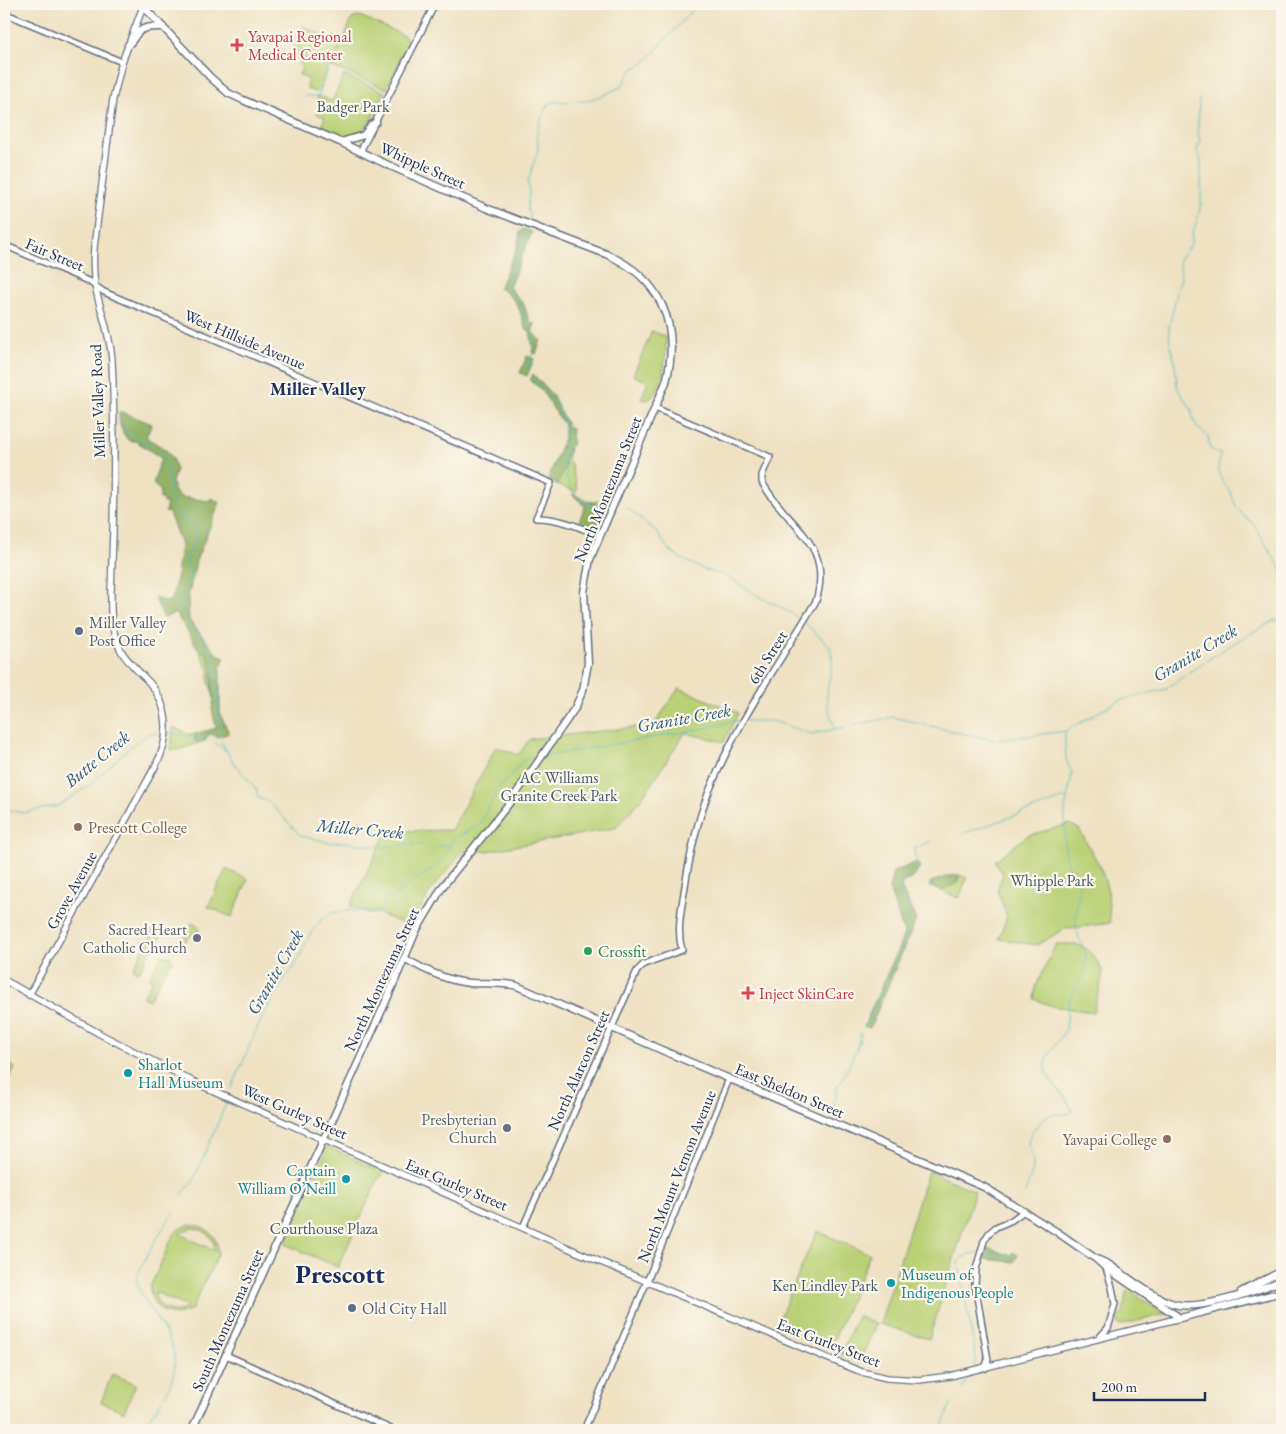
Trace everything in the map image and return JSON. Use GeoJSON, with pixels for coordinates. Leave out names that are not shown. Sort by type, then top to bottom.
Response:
{"type":"FeatureCollection","features":[{"type":"Feature","properties":{"kind":"main road","name":"Miller Valley Road"},"geometry":{"type":"LineString","coordinates":[[133,667],[119,649],[111,620],[113,513],[112,361],[93,268],[113,99],[122,62],[143,5]]}},
{"type":"Feature","properties":{"kind":"main road","name":"Whipple Street"},"geometry":{"type":"LineString","coordinates":[[143,5],[210,77],[228,92],[242,100],[515,220],[619,260],[644,279],[658,298],[670,328],[672,350]]}},
{"type":"Feature","properties":{"kind":"main road"},"geometry":{"type":"LineString","coordinates":[[128,45],[137,33],[143,29],[163,27]]}},
{"type":"Feature","properties":{"kind":"main road"},"geometry":{"type":"LineString","coordinates":[[341,142],[364,135],[371,125],[376,122]]}},
{"type":"Feature","properties":{"kind":"main road","name":"North Montezuma Street"},"geometry":{"type":"LineString","coordinates":[[324,1139],[416,930],[425,914],[443,886],[511,801],[561,730],[575,708],[583,690],[588,657],[584,592],[590,559],[666,382],[672,350]]}},
{"type":"Feature","properties":{"kind":"main road","name":"Grove Avenue"},"geometry":{"type":"LineString","coordinates":[[29,995],[155,768],[162,752],[166,739],[165,714],[157,694],[145,678],[133,667]]}},
{"type":"Feature","properties":{"kind":"main road","name":"East Sheldon Street"},"geometry":{"type":"LineString","coordinates":[[404,958],[447,979],[459,982],[514,985],[610,1028],[984,1187],[1096,1259],[1106,1268],[1180,1318]]}},
{"type":"Feature","properties":{"kind":"main road","name":"West Gurley Street"},"geometry":{"type":"LineString","coordinates":[[4,980],[191,1081],[389,1169]]}},
{"type":"Feature","properties":{"kind":"main road","name":"South Montezuma Street"},"geometry":{"type":"LineString","coordinates":[[192,1430],[324,1139]]}},
{"type":"Feature","properties":{"kind":"main road","name":"East Gurley Street"},"geometry":{"type":"LineString","coordinates":[[389,1169],[830,1360],[874,1375],[919,1380],[950,1376],[1282,1292]]}},
{"type":"Feature","properties":{"kind":"main road","name":"East Sheldon Street"},"geometry":{"type":"LineString","coordinates":[[1096,1259],[1108,1264],[1158,1297],[1175,1305],[1197,1306],[1235,1296]]}},
{"type":"Feature","properties":{"kind":"main road"},"geometry":{"type":"LineString","coordinates":[[1235,1296],[1282,1271]]}},
{"type":"Feature","properties":{"kind":"main road"},"geometry":{"type":"LineString","coordinates":[[1235,1296],[1246,1294],[1282,1280]]}},
{"type":"Feature","properties":{"kind":"main road"},"geometry":{"type":"LineString","coordinates":[[1233,1304],[1245,1297],[1282,1287]]}},
{"type":"Feature","properties":{"kind":"street"},"geometry":{"type":"LineString","coordinates":[[360,152],[435,4]]}},
{"type":"Feature","properties":{"kind":"street"},"geometry":{"type":"LineString","coordinates":[[4,13],[122,62]]}},
{"type":"Feature","properties":{"kind":"street","name":"Fair Street"},"geometry":{"type":"LineString","coordinates":[[4,245],[88,281],[96,287]]}},
{"type":"Feature","properties":{"kind":"street","name":"West Hillside Avenue"},"geometry":{"type":"LineString","coordinates":[[96,287],[104,293],[550,483],[536,518],[563,520],[600,536]]}},
{"type":"Feature","properties":{"kind":"street","name":"6th Street"},"geometry":{"type":"LineString","coordinates":[[655,408],[770,458],[762,475],[762,482],[810,542],[819,561],[821,579],[816,601],[745,716],[708,794],[693,841],[680,919],[679,939],[682,950]]}},
{"type":"Feature","properties":{"kind":"street","name":"North Alarcon Street"},"geometry":{"type":"LineString","coordinates":[[523,1227],[636,971],[644,964],[682,950]]}},
{"type":"Feature","properties":{"kind":"street","name":"North Mount Vernon Avenue"},"geometry":{"type":"LineString","coordinates":[[584,1430],[729,1079]]}},
{"type":"Feature","properties":{"kind":"street"},"geometry":{"type":"LineString","coordinates":[[985,1368],[988,1360],[975,1285],[976,1269],[984,1240],[989,1233],[1024,1211]]}},
{"type":"Feature","properties":{"kind":"street"},"geometry":{"type":"LineString","coordinates":[[1099,1338],[1108,1328],[1115,1304],[1106,1268]]}},
{"type":"Feature","properties":{"kind":"street"},"geometry":{"type":"LineString","coordinates":[[226,1355],[393,1430]]}},
{"type":"Feature","properties":{"kind":"green space"},"geometry":{"type":"Polygon","coordinates":[[[360,16],[405,36],[408,41],[387,89],[332,67],[352,19],[360,16]]]}},
{"type":"Feature","properties":{"kind":"green space"},"geometry":{"type":"Polygon","coordinates":[[[303,27],[341,43],[333,61],[330,61],[318,91],[315,92],[307,89],[308,79],[299,75],[302,68],[299,64],[300,57],[292,54],[303,27]]]}},
{"type":"Feature","properties":{"kind":"green space","name":"Badger Park"},"geometry":{"type":"Polygon","coordinates":[[[344,75],[385,92],[365,128],[353,136],[346,137],[321,126],[325,117],[317,114],[321,103],[316,101],[318,96],[332,101],[344,75]]]}},
{"type":"Feature","properties":{"kind":"green space"},"geometry":{"type":"Polygon","coordinates":[[[523,229],[532,232],[509,287],[524,305],[530,322],[535,324],[532,332],[541,340],[536,354],[532,352],[530,331],[525,328],[517,305],[510,296],[499,288],[518,245],[520,232],[523,229]]]}},
{"type":"Feature","properties":{"kind":"green space"},"geometry":{"type":"Polygon","coordinates":[[[652,331],[666,337],[666,352],[661,382],[652,397],[646,400],[641,399],[648,382],[633,375],[652,331]]]}},
{"type":"Feature","properties":{"kind":"green space"},"geometry":{"type":"Polygon","coordinates":[[[527,356],[534,359],[527,376],[520,373],[527,356]]]}},
{"type":"Feature","properties":{"kind":"green space"},"geometry":{"type":"Polygon","coordinates":[[[533,374],[552,395],[568,427],[572,429],[571,438],[573,442],[566,454],[566,465],[558,483],[555,484],[548,479],[564,438],[564,425],[540,388],[530,381],[533,374]]]}},
{"type":"Feature","properties":{"kind":"green space"},"geometry":{"type":"Polygon","coordinates":[[[122,412],[152,424],[146,437],[166,450],[172,458],[176,470],[172,482],[175,492],[181,497],[209,501],[211,498],[220,502],[196,561],[188,599],[189,620],[217,654],[225,657],[220,668],[220,714],[229,733],[218,737],[211,734],[207,736],[205,741],[198,743],[195,741],[195,734],[216,728],[212,709],[214,699],[212,670],[206,652],[200,652],[175,613],[164,618],[154,597],[166,602],[172,599],[181,545],[169,513],[165,512],[167,503],[163,503],[163,499],[160,499],[160,490],[153,484],[161,458],[136,441],[129,441],[122,431],[120,424],[119,413],[122,412]]]}},
{"type":"Feature","properties":{"kind":"green space"},"geometry":{"type":"Polygon","coordinates":[[[570,449],[567,459],[570,462],[577,488],[576,492],[555,484],[558,483],[566,454],[570,449]]]}},
{"type":"Feature","properties":{"kind":"green space"},"geometry":{"type":"Polygon","coordinates":[[[572,494],[598,505],[597,524],[593,530],[578,524],[585,506],[572,494]]]}},
{"type":"Feature","properties":{"kind":"green space"},"geometry":{"type":"Polygon","coordinates":[[[598,501],[608,506],[599,528],[593,530],[597,516],[595,508],[590,502],[598,501]]]}},
{"type":"Feature","properties":{"kind":"green space"},"geometry":{"type":"Polygon","coordinates":[[[206,651],[212,670],[212,690],[209,683],[209,670],[200,652],[206,651]]]}},
{"type":"Feature","properties":{"kind":"green space","name":"AC Williams Granite Creek Park"},"geometry":{"type":"Polygon","coordinates":[[[679,688],[738,713],[724,742],[685,733],[642,798],[616,828],[488,851],[462,852],[430,892],[410,927],[378,913],[369,914],[350,906],[387,831],[451,830],[496,747],[518,755],[530,739],[654,725],[679,688]]]}},
{"type":"Feature","properties":{"kind":"green space"},"geometry":{"type":"Polygon","coordinates":[[[173,727],[190,735],[195,734],[195,741],[198,743],[178,750],[171,750],[173,727]]]}},
{"type":"Feature","properties":{"kind":"green space","name":"Whipple Park"},"geometry":{"type":"Polygon","coordinates":[[[1069,824],[1079,829],[1101,868],[1108,891],[1110,923],[1066,928],[1037,945],[999,939],[1007,916],[997,890],[1003,874],[995,861],[1027,836],[1069,824]]]}},
{"type":"Feature","properties":{"kind":"green space"},"geometry":{"type":"Polygon","coordinates":[[[917,862],[920,868],[913,878],[903,882],[901,887],[916,920],[870,1028],[864,1026],[904,933],[889,888],[893,872],[917,862]]]}},
{"type":"Feature","properties":{"kind":"green space"},"geometry":{"type":"Polygon","coordinates":[[[226,869],[248,879],[232,917],[208,907],[226,869]]]}},
{"type":"Feature","properties":{"kind":"green space"},"geometry":{"type":"Polygon","coordinates":[[[959,875],[967,878],[959,898],[941,891],[958,882],[959,875]]]}},
{"type":"Feature","properties":{"kind":"green space"},"geometry":{"type":"Polygon","coordinates":[[[959,875],[954,884],[941,891],[929,886],[931,882],[948,876],[959,875]]]}},
{"type":"Feature","properties":{"kind":"green space"},"geometry":{"type":"Polygon","coordinates":[[[192,923],[199,927],[199,933],[191,936],[185,942],[184,937],[192,923]]]}},
{"type":"Feature","properties":{"kind":"green space"},"geometry":{"type":"Polygon","coordinates":[[[154,930],[162,934],[153,950],[151,949],[139,972],[133,969],[154,930]]]}},
{"type":"Feature","properties":{"kind":"green space"},"geometry":{"type":"Polygon","coordinates":[[[1056,944],[1074,944],[1083,947],[1092,954],[1101,969],[1102,979],[1093,1012],[1052,1006],[1034,999],[1036,986],[1056,944]]]}},
{"type":"Feature","properties":{"kind":"green space"},"geometry":{"type":"Polygon","coordinates":[[[162,955],[170,956],[173,962],[170,963],[149,1000],[143,997],[152,980],[149,978],[162,955]]]}},
{"type":"Feature","properties":{"kind":"green space"},"geometry":{"type":"Polygon","coordinates":[[[4,1061],[15,1068],[5,1086],[4,1085],[4,1061]]]}},
{"type":"Feature","properties":{"kind":"green space","name":"Courthouse Plaza"},"geometry":{"type":"Polygon","coordinates":[[[326,1146],[376,1169],[378,1167],[383,1171],[338,1267],[285,1244],[325,1154],[322,1153],[326,1146]]]}},
{"type":"Feature","properties":{"kind":"green space"},"geometry":{"type":"Polygon","coordinates":[[[928,1171],[975,1191],[929,1339],[880,1324],[928,1171]]]}},
{"type":"Feature","properties":{"kind":"green space"},"geometry":{"type":"Polygon","coordinates":[[[188,1225],[194,1225],[206,1229],[214,1237],[218,1254],[192,1309],[178,1315],[164,1312],[159,1308],[151,1295],[150,1287],[173,1236],[179,1229],[188,1225]],[[193,1228],[185,1230],[180,1234],[215,1251],[211,1238],[202,1230],[193,1228]],[[155,1292],[158,1302],[166,1309],[176,1311],[187,1308],[187,1307],[155,1292]]]}},
{"type":"Feature","properties":{"kind":"green space","name":"Ken Lindley Park"},"geometry":{"type":"Polygon","coordinates":[[[817,1231],[870,1254],[830,1349],[776,1326],[817,1231]]]}},
{"type":"Feature","properties":{"kind":"green space"},"geometry":{"type":"Polygon","coordinates":[[[986,1248],[1010,1255],[1013,1252],[1018,1255],[1014,1262],[983,1259],[986,1248]]]}},
{"type":"Feature","properties":{"kind":"green space"},"geometry":{"type":"Polygon","coordinates":[[[1127,1291],[1137,1295],[1166,1314],[1121,1325],[1118,1324],[1116,1318],[1123,1314],[1127,1291]]]}},
{"type":"Feature","properties":{"kind":"green space"},"geometry":{"type":"Polygon","coordinates":[[[857,1316],[876,1324],[860,1362],[841,1354],[857,1316]]]}},
{"type":"Feature","properties":{"kind":"green space"},"geometry":{"type":"Polygon","coordinates":[[[112,1374],[136,1384],[124,1412],[101,1402],[112,1374]]]}},
{"type":"Feature","properties":{"kind":"waterway"},"geometry":{"type":"LineString","coordinates":[[529,221],[530,214],[527,210],[528,181],[538,150],[537,131],[546,106],[552,102],[584,101],[602,96],[622,86],[632,69],[643,64],[698,4]]}},
{"type":"Feature","properties":{"kind":"waterway"},"geometry":{"type":"LineString","coordinates":[[304,96],[318,96],[332,61]]}},
{"type":"Feature","properties":{"kind":"waterway"},"geometry":{"type":"LineString","coordinates":[[1199,99],[1198,131],[1200,141],[1197,151],[1201,160],[1201,204],[1192,233],[1191,245],[1179,259],[1181,277],[1169,326],[1170,345],[1175,363],[1177,386],[1192,410],[1193,419],[1198,428],[1208,436],[1210,449],[1220,454],[1218,469],[1222,481],[1230,491],[1237,509],[1254,525],[1282,571]]}},
{"type":"Feature","properties":{"kind":"waterway"},"geometry":{"type":"LineString","coordinates":[[528,227],[506,286],[521,304],[527,327],[531,331],[534,350],[527,368],[528,371]]}},
{"type":"Feature","properties":{"kind":"waterway"},"geometry":{"type":"LineString","coordinates":[[531,378],[549,394],[562,418],[565,427],[566,445],[565,454],[561,462],[574,493],[584,503],[598,507]]}},
{"type":"Feature","properties":{"kind":"waterway"},"geometry":{"type":"LineString","coordinates":[[119,418],[127,431],[155,449],[162,456],[167,468],[175,509],[197,530],[197,538],[190,549],[186,563],[190,575],[183,607],[187,620],[207,644],[216,663],[213,665],[216,669],[220,737]]}},
{"type":"Feature","properties":{"kind":"waterway"},"geometry":{"type":"LineString","coordinates":[[626,507],[656,531],[669,550],[680,558],[705,570],[725,575],[803,621]]}},
{"type":"Feature","properties":{"kind":"waterway","name":"Granite Creek"},"geometry":{"type":"LineString","coordinates":[[745,721],[773,721],[811,734],[893,717],[997,740],[1066,731],[1118,701],[1166,689],[1241,639],[1275,620],[1282,619]]}},
{"type":"Feature","properties":{"kind":"waterway"},"geometry":{"type":"LineString","coordinates":[[806,624],[830,647],[832,654],[827,698],[835,729]]}},
{"type":"Feature","properties":{"kind":"waterway","name":"Granite Creek"},"geometry":{"type":"LineString","coordinates":[[546,756],[741,721]]}},
{"type":"Feature","properties":{"kind":"waterway"},"geometry":{"type":"LineString","coordinates":[[1025,1193],[1033,1170],[1033,1160],[1028,1143],[1030,1135],[1045,1117],[1053,1114],[1069,1114],[1072,1111],[1067,1100],[1050,1080],[1046,1063],[1049,1054],[1066,1028],[1069,1002],[1084,972],[1086,961],[1086,952],[1079,938],[1076,926],[1079,879],[1078,874],[1068,866],[1065,850],[1065,809],[1072,774],[1066,759],[1065,732]]}},
{"type":"Feature","properties":{"kind":"waterway","name":"Butte Creek"},"geometry":{"type":"LineString","coordinates":[[4,809],[23,813],[58,806],[91,784],[130,747],[149,734],[163,733]]}},
{"type":"Feature","properties":{"kind":"waterway","name":"Butte Creek"},"geometry":{"type":"LineString","coordinates":[[167,733],[207,740]]}},
{"type":"Feature","properties":{"kind":"waterway","name":"Miller Creek"},"geometry":{"type":"LineString","coordinates":[[221,741],[233,762],[257,790],[258,798],[268,801],[301,836],[332,843],[342,842],[384,847],[409,844],[424,845]]}},
{"type":"Feature","properties":{"kind":"waterway","name":"Butte Creek"},"geometry":{"type":"LineString","coordinates":[[215,743],[225,750]]}},
{"type":"Feature","properties":{"kind":"waterway","name":"Granite Creek"},"geometry":{"type":"LineString","coordinates":[[232,1088],[267,1009],[282,982],[293,969],[311,933],[321,920],[328,915],[339,912],[381,911],[384,907],[382,902],[403,890],[436,866],[446,854],[453,839],[479,825],[498,789],[524,760],[537,758]]}},
{"type":"Feature","properties":{"kind":"waterway"},"geometry":{"type":"LineString","coordinates":[[962,834],[1065,798]]}},
{"type":"Feature","properties":{"kind":"waterway"},"geometry":{"type":"LineString","coordinates":[[864,1028],[903,947],[906,936],[907,907],[899,885],[916,870],[914,849],[931,841]]}},
{"type":"Feature","properties":{"kind":"waterway","name":"Miller Creek"},"geometry":{"type":"LineString","coordinates":[[437,846],[451,846]]}},
{"type":"Feature","properties":{"kind":"waterway"},"geometry":{"type":"LineString","coordinates":[[830,1115],[838,1085],[857,1048],[861,1033]]}},
{"type":"Feature","properties":{"kind":"waterway","name":"Granite Creek"},"geometry":{"type":"LineString","coordinates":[[181,1196],[194,1179],[226,1104]]}},
{"type":"Feature","properties":{"kind":"waterway","name":"Granite Creek"},"geometry":{"type":"LineString","coordinates":[[138,1430],[153,1413],[167,1392],[174,1370],[175,1358],[170,1341],[141,1293],[137,1279],[147,1255],[174,1212]]}},
{"type":"Feature","properties":{"kind":"waterway"},"geometry":{"type":"LineString","coordinates":[[974,1367],[976,1358],[959,1264],[962,1257],[979,1252]]}},
{"type":"Feature","properties":{"kind":"waterway"},"geometry":{"type":"LineString","coordinates":[[983,1252],[1003,1255],[1014,1253]]}},
{"type":"Feature","properties":{"kind":"waterway"},"geometry":{"type":"LineString","coordinates":[[963,1388],[971,1373]]}},
{"type":"Feature","properties":{"kind":"waterway"},"geometry":{"type":"LineString","coordinates":[[941,1430],[952,1403]]}},
{"type":"Feature","properties":{"kind":"place","name":"Yavapai Regional Medical Center"},"geometry":{"type":"Point","coordinates":[237,45]}},
{"type":"Feature","properties":{"kind":"place","name":"Miller Valley Post Office"},"geometry":{"type":"Point","coordinates":[79,631]}},
{"type":"Feature","properties":{"kind":"place","name":"Prescott College"},"geometry":{"type":"Point","coordinates":[78,827]}},
{"type":"Feature","properties":{"kind":"place","name":"Sacred Heart Catholic Church"},"geometry":{"type":"Point","coordinates":[197,938]}},
{"type":"Feature","properties":{"kind":"place","name":"Crossfit"},"geometry":{"type":"Point","coordinates":[588,951]}},
{"type":"Feature","properties":{"kind":"place","name":"Inject SkinCare"},"geometry":{"type":"Point","coordinates":[748,993]}},
{"type":"Feature","properties":{"kind":"place","name":"Sharlot Hall Museum"},"geometry":{"type":"Point","coordinates":[128,1073]}},
{"type":"Feature","properties":{"kind":"place","name":"Presbyterian Church"},"geometry":{"type":"Point","coordinates":[507,1128]}},
{"type":"Feature","properties":{"kind":"place","name":"Yavapai College"},"geometry":{"type":"Point","coordinates":[1167,1139]}},
{"type":"Feature","properties":{"kind":"place","name":"Captain William O’Neill"},"geometry":{"type":"Point","coordinates":[346,1179]}},
{"type":"Feature","properties":{"kind":"place","name":"Museum of Indigenous People"},"geometry":{"type":"Point","coordinates":[891,1283]}},
{"type":"Feature","properties":{"kind":"place","name":"Old City Hall"},"geometry":{"type":"Point","coordinates":[352,1308]}},
{"type":"Feature","properties":{"kind":"district","name":"Miller Valley"},"geometry":{"type":"Point","coordinates":[318,389]}},
{"type":"Feature","properties":{"kind":"district","name":"Prescott"},"geometry":{"type":"Point","coordinates":[340,1274]}}]}
